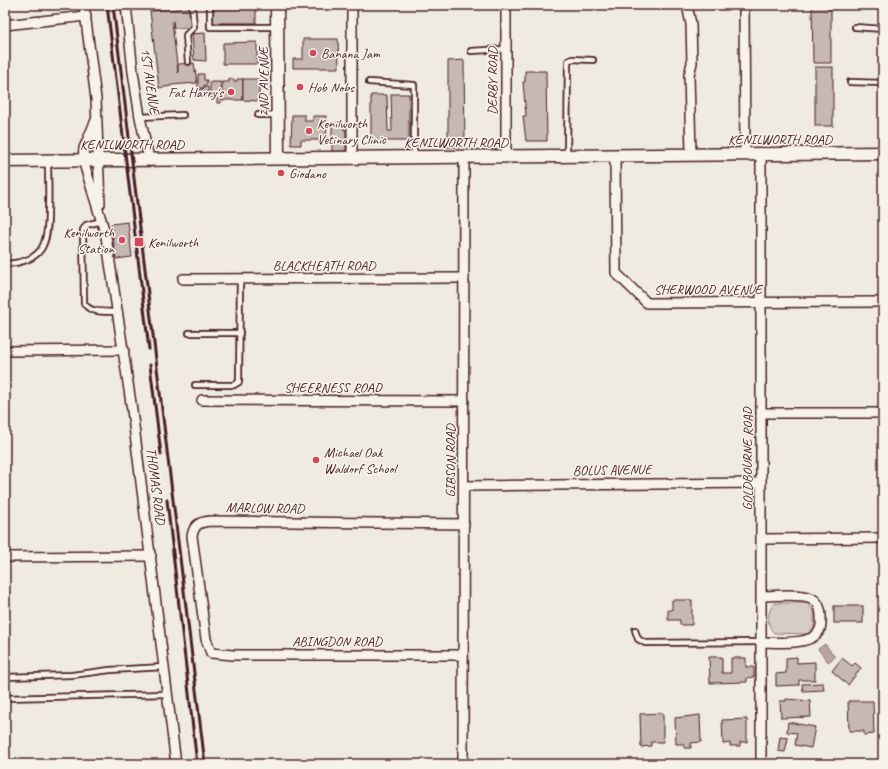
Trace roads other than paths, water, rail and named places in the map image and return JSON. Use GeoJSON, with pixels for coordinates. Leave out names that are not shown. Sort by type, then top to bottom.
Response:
{"type":"FeatureCollection","features":[{"type":"Feature","properties":{"kind":"street","name":"THOMAS ROAD"},"geometry":{"type":"LineString","coordinates":[[84,5],[96,99],[97,160],[101,217],[124,350],[176,764]]}},
{"type":"Feature","properties":{"kind":"street","name":"1ST AVENUE"},"geometry":{"type":"LineString","coordinates":[[126,5],[140,117],[149,159]]}},
{"type":"Feature","properties":{"kind":"street","name":"2ND AVENUE"},"geometry":{"type":"LineString","coordinates":[[277,5],[278,158]]}},
{"type":"Feature","properties":{"kind":"street"},"geometry":{"type":"LineString","coordinates":[[352,5],[352,158]]}},
{"type":"Feature","properties":{"kind":"street","name":"DERBY ROAD"},"geometry":{"type":"LineString","coordinates":[[506,5],[506,157]]}},
{"type":"Feature","properties":{"kind":"street"},"geometry":{"type":"LineString","coordinates":[[688,5],[691,24],[692,63],[689,75],[691,154]]}},
{"type":"Feature","properties":{"kind":"street"},"geometry":{"type":"LineString","coordinates":[[744,5],[745,154]]}},
{"type":"Feature","properties":{"kind":"street"},"geometry":{"type":"LineString","coordinates":[[5,25],[86,16]]}},
{"type":"Feature","properties":{"kind":"street"},"geometry":{"type":"LineString","coordinates":[[83,160],[84,148],[96,120]]}},
{"type":"Feature","properties":{"kind":"street","name":"KENILWORTH ROAD"},"geometry":{"type":"LineString","coordinates":[[5,161],[883,153]]}},
{"type":"Feature","properties":{"kind":"street","name":"GOLDBOURNE ROAD"},"geometry":{"type":"LineString","coordinates":[[761,154],[761,764]]}},
{"type":"Feature","properties":{"kind":"street","name":"SHERWOOD AVENUE"},"geometry":{"type":"LineString","coordinates":[[615,155],[616,270],[619,277],[643,301],[650,304],[883,302]]}},
{"type":"Feature","properties":{"kind":"street","name":"GIBSON ROAD"},"geometry":{"type":"LineString","coordinates":[[463,764],[464,158]]}},
{"type":"Feature","properties":{"kind":"street","name":"THOMAS ROAD"},"geometry":{"type":"LineString","coordinates":[[83,160],[101,217]]}},
{"type":"Feature","properties":{"kind":"street","name":"BLACKHEATH ROAD"},"geometry":{"type":"LineString","coordinates":[[183,279],[464,278]]}},
{"type":"Feature","properties":{"kind":"street"},"geometry":{"type":"LineString","coordinates":[[5,352],[124,350]]}},
{"type":"Feature","properties":{"kind":"street","name":"SHEERNESS ROAD"},"geometry":{"type":"LineString","coordinates":[[202,400],[464,401]]}},
{"type":"Feature","properties":{"kind":"street"},"geometry":{"type":"LineString","coordinates":[[762,413],[883,413]]}},
{"type":"Feature","properties":{"kind":"street","name":"BOLUS AVENUE"},"geometry":{"type":"LineString","coordinates":[[464,486],[761,483]]}},
{"type":"Feature","properties":{"kind":"street","name":"MARLOW ROAD"},"geometry":{"type":"LineString","coordinates":[[211,652],[207,647],[192,536],[193,530],[202,522],[464,524]]}},
{"type":"Feature","properties":{"kind":"street"},"geometry":{"type":"LineString","coordinates":[[762,539],[883,538]]}},
{"type":"Feature","properties":{"kind":"street"},"geometry":{"type":"LineString","coordinates":[[5,557],[151,556]]}},
{"type":"Feature","properties":{"kind":"street"},"geometry":{"type":"LineString","coordinates":[[761,642],[800,642],[810,639],[820,630],[821,625],[819,606],[812,598],[805,596],[762,596]]}},
{"type":"Feature","properties":{"kind":"street","name":"ABINGDON ROAD"},"geometry":{"type":"LineString","coordinates":[[211,652],[233,655],[463,655]]}},
{"type":"Feature","properties":{"kind":"lane"},"geometry":{"type":"LineString","coordinates":[[188,62],[186,35],[194,27],[192,5]]}},
{"type":"Feature","properties":{"kind":"lane"},"geometry":{"type":"LineString","coordinates":[[210,5],[210,28],[277,27]]}},
{"type":"Feature","properties":{"kind":"lane"},"geometry":{"type":"LineString","coordinates":[[855,27],[883,29]]}},
{"type":"Feature","properties":{"kind":"lane"},"geometry":{"type":"LineString","coordinates":[[471,50],[506,50]]}},
{"type":"Feature","properties":{"kind":"lane"},"geometry":{"type":"LineString","coordinates":[[567,155],[568,61],[572,59],[593,60]]}},
{"type":"Feature","properties":{"kind":"lane"},"geometry":{"type":"LineString","coordinates":[[369,82],[414,85],[414,157]]}},
{"type":"Feature","properties":{"kind":"lane"},"geometry":{"type":"LineString","coordinates":[[850,82],[883,83]]}},
{"type":"Feature","properties":{"kind":"lane"},"geometry":{"type":"LineString","coordinates":[[140,117],[183,115]]}},
{"type":"Feature","properties":{"kind":"lane"},"geometry":{"type":"LineString","coordinates":[[258,115],[278,115]]}},
{"type":"Feature","properties":{"kind":"lane"},"geometry":{"type":"LineString","coordinates":[[5,264],[24,262],[37,253],[47,239],[48,160]]}},
{"type":"Feature","properties":{"kind":"lane"},"geometry":{"type":"LineString","coordinates":[[101,217],[86,225],[83,230],[84,303],[86,307],[92,310],[118,312]]}},
{"type":"Feature","properties":{"kind":"lane"},"geometry":{"type":"LineString","coordinates":[[195,385],[234,385],[239,382],[240,279]]}},
{"type":"Feature","properties":{"kind":"lane"},"geometry":{"type":"LineString","coordinates":[[189,333],[240,333]]}},
{"type":"Feature","properties":{"kind":"lane"},"geometry":{"type":"LineString","coordinates":[[635,630],[638,639],[645,643],[761,642]]}},
{"type":"Feature","properties":{"kind":"lane"},"geometry":{"type":"LineString","coordinates":[[5,677],[72,675],[110,670],[164,667]]}},
{"type":"Feature","properties":{"kind":"lane"},"geometry":{"type":"LineString","coordinates":[[5,698],[167,694]]}},
{"type":"Feature","properties":{"kind":"railway"},"geometry":{"type":"LineString","coordinates":[[107,5],[149,349]]}},
{"type":"Feature","properties":{"kind":"railway"},"geometry":{"type":"LineString","coordinates":[[113,5],[205,764]]}},
{"type":"Feature","properties":{"kind":"railway"},"geometry":{"type":"LineString","coordinates":[[150,365],[161,454]]}},
{"type":"Feature","properties":{"kind":"railway"},"geometry":{"type":"LineString","coordinates":[[167,500],[197,764]]}},
{"type":"Feature","properties":{"kind":"place","name":"Banana Jam"},"geometry":{"type":"Point","coordinates":[313,53]}},
{"type":"Feature","properties":{"kind":"place","name":"Hob Nobs"},"geometry":{"type":"Point","coordinates":[300,87]}},
{"type":"Feature","properties":{"kind":"place","name":"Fat Harry's"},"geometry":{"type":"Point","coordinates":[231,92]}},
{"type":"Feature","properties":{"kind":"place","name":"Kenilworth Vetinary Clinic"},"geometry":{"type":"Point","coordinates":[309,131]}},
{"type":"Feature","properties":{"kind":"place","name":"Giodano"},"geometry":{"type":"Point","coordinates":[281,173]}},
{"type":"Feature","properties":{"kind":"place","name":"Kenilworth Station"},"geometry":{"type":"Point","coordinates":[122,240]}},
{"type":"Feature","properties":{"kind":"place","name":"Kenilworth"},"geometry":{"type":"Point","coordinates":[139,242]}},
{"type":"Feature","properties":{"kind":"place","name":"Michael Oak Waldorf School"},"geometry":{"type":"Point","coordinates":[316,460]}}]}
